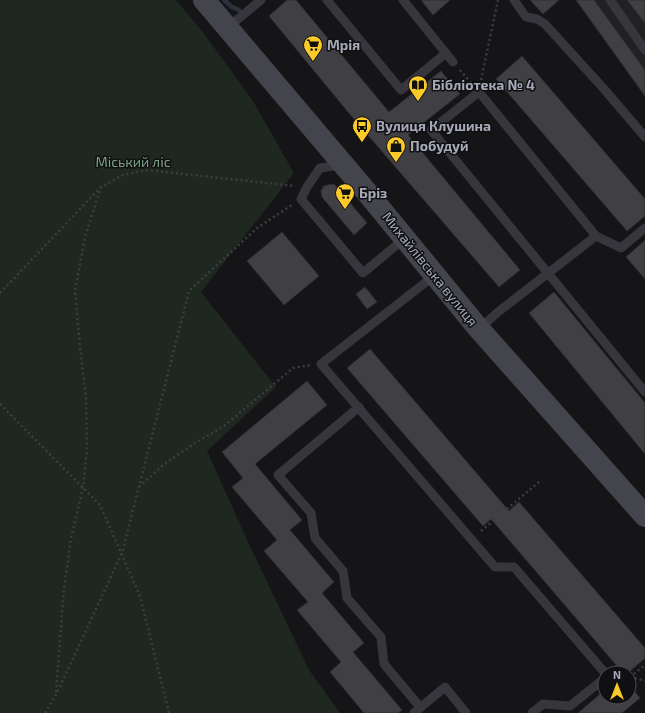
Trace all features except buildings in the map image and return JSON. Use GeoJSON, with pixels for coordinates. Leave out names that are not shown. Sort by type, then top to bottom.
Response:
{"type":"FeatureCollection","features":[{"type":"Feature","properties":{"kind":"main road","name":"Михайлівська вулиця"},"geometry":{"type":"LineString","coordinates":[[204,0],[405,238],[479,329],[645,516]]}},
{"type":"Feature","properties":{"kind":"lane"},"geometry":{"type":"LineString","coordinates":[[227,28],[261,0]]}},
{"type":"Feature","properties":{"kind":"lane"},"geometry":{"type":"LineString","coordinates":[[327,0],[401,90],[446,53]]}},
{"type":"Feature","properties":{"kind":"lane"},"geometry":{"type":"LineString","coordinates":[[403,0],[453,62]]}},
{"type":"Feature","properties":{"kind":"lane"},"geometry":{"type":"LineString","coordinates":[[514,0],[526,17],[537,19],[545,24],[645,137]]}},
{"type":"Feature","properties":{"kind":"lane"},"geometry":{"type":"LineString","coordinates":[[610,0],[645,50]]}},
{"type":"Feature","properties":{"kind":"lane"},"geometry":{"type":"LineString","coordinates":[[645,228],[621,248],[596,236],[478,92],[431,130],[645,392]]}},
{"type":"Feature","properties":{"kind":"lane"},"geometry":{"type":"LineString","coordinates":[[343,164],[320,168],[307,187],[301,200],[363,273],[405,238]]}},
{"type":"Feature","properties":{"kind":"lane"},"geometry":{"type":"LineString","coordinates":[[479,329],[498,312],[596,236]]}},
{"type":"Feature","properties":{"kind":"lane"},"geometry":{"type":"LineString","coordinates":[[435,275],[321,364],[495,567],[514,567],[599,665]]}},
{"type":"Feature","properties":{"kind":"lane"},"geometry":{"type":"LineString","coordinates":[[359,408],[278,475],[311,512],[316,538],[344,571],[347,598],[381,637],[384,664],[417,710],[445,686],[466,713]]}},
{"type":"Feature","properties":{"kind":"lane"},"geometry":{"type":"LineString","coordinates":[[532,713],[543,704],[570,706],[597,684]]}},
{"type":"Feature","properties":{"kind":"path"},"geometry":{"type":"LineString","coordinates":[[478,92],[498,0]]}},
{"type":"Feature","properties":{"kind":"path"},"geometry":{"type":"LineString","coordinates":[[453,62],[478,92]]}},
{"type":"Feature","properties":{"kind":"path"},"geometry":{"type":"LineString","coordinates":[[0,293],[101,187],[123,175],[147,170],[307,187]]}},
{"type":"Feature","properties":{"kind":"path"},"geometry":{"type":"LineString","coordinates":[[56,695],[64,589],[71,538],[83,488],[87,448],[86,399],[75,292],[85,237],[101,187]]}},
{"type":"Feature","properties":{"kind":"path"},"geometry":{"type":"LineString","coordinates":[[45,713],[56,695],[122,553],[189,292],[257,228],[301,200]]}},
{"type":"Feature","properties":{"kind":"path"},"geometry":{"type":"LineString","coordinates":[[139,487],[163,466],[195,443],[223,427],[293,368],[321,364]]}},
{"type":"Feature","properties":{"kind":"path"},"geometry":{"type":"LineString","coordinates":[[0,404],[100,505],[140,596],[169,713]]}},
{"type":"Feature","properties":{"kind":"path"},"geometry":{"type":"LineString","coordinates":[[507,509],[539,482]]}},
{"type":"Feature","properties":{"kind":"shaded area"},"geometry":{"type":"Polygon","coordinates":[[[576,0],[645,0],[645,96],[576,0]]]}},
{"type":"Feature","properties":{"kind":"green space","name":"Міський ліс"},"geometry":{"type":"Polygon","coordinates":[[[0,0],[176,0],[202,31],[253,101],[294,173],[201,292],[276,387],[207,451],[309,670],[340,713],[0,713],[0,0]]]}},
{"type":"Feature","properties":{"kind":"waterway"},"geometry":{"type":"LineString","coordinates":[[224,0],[232,7],[239,10]]}},
{"type":"Feature","properties":{"kind":"place","name":"Мрія"},"geometry":{"type":"Point","coordinates":[313,62]}},
{"type":"Feature","properties":{"kind":"place","name":"Бібліотека № 4"},"geometry":{"type":"Point","coordinates":[418,102]}},
{"type":"Feature","properties":{"kind":"place","name":"Вулиця Клушина"},"geometry":{"type":"Point","coordinates":[362,143]}},
{"type":"Feature","properties":{"kind":"place","name":"Побудуй"},"geometry":{"type":"Point","coordinates":[396,163]}},
{"type":"Feature","properties":{"kind":"place","name":"Бріз"},"geometry":{"type":"Point","coordinates":[345,210]}}]}
